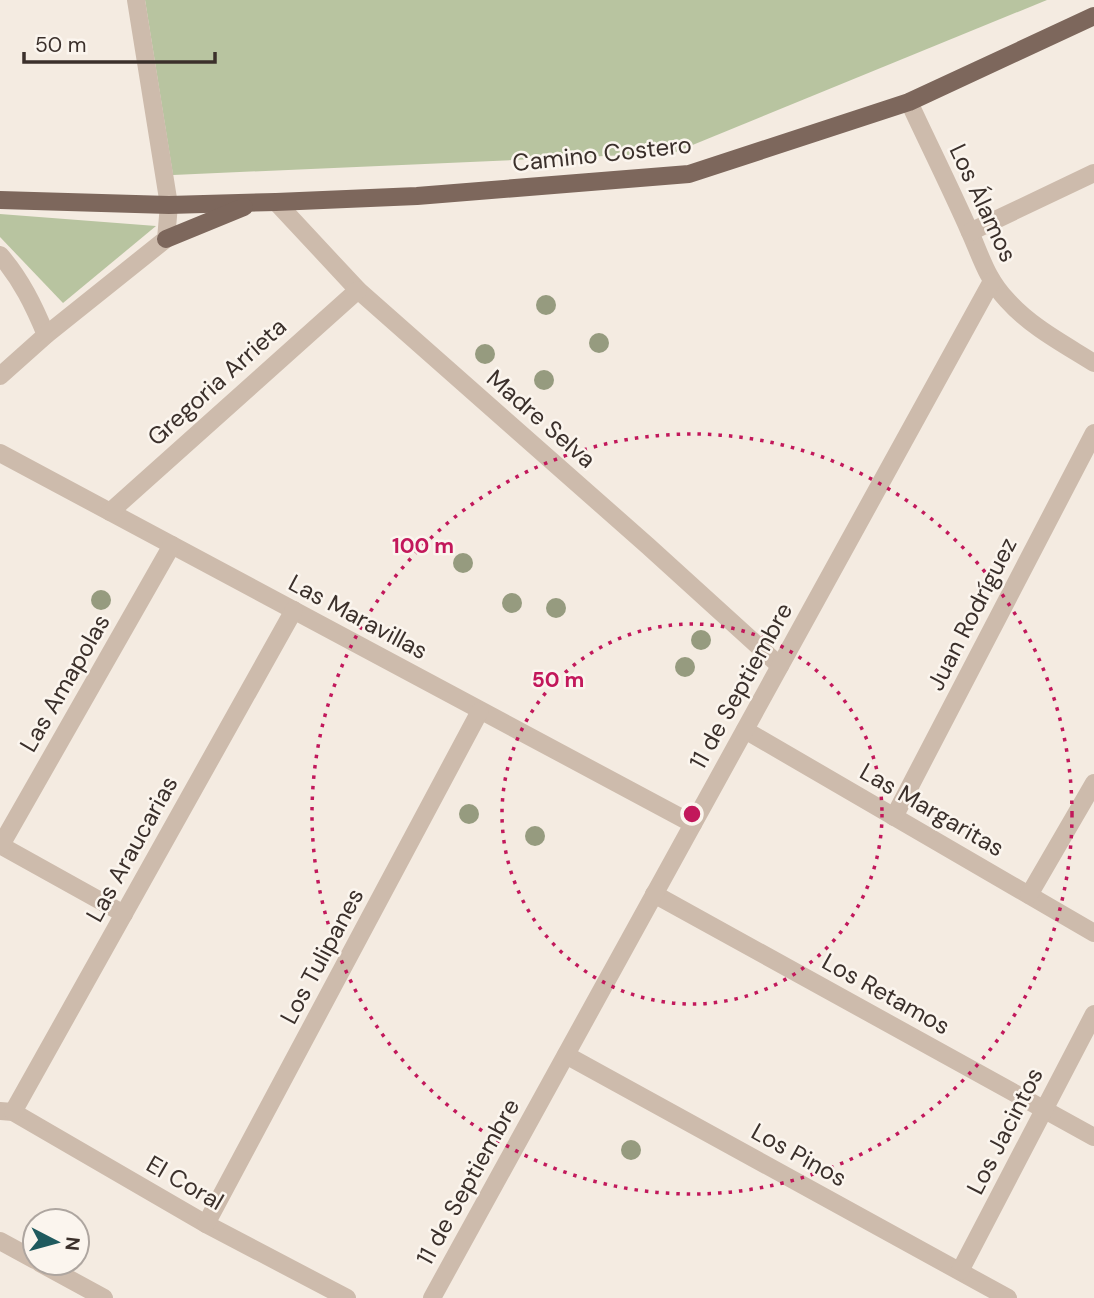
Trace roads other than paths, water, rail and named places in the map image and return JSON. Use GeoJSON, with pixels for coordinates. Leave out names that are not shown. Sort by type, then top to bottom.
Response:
{"type":"FeatureCollection","features":[{"type":"Feature","properties":{"kind":"main road","name":"Camino Costero"},"geometry":{"type":"LineString","coordinates":[[0,200],[169,205],[276,202],[417,196],[689,174],[909,102],[1094,16]]}},
{"type":"Feature","properties":{"kind":"main road"},"geometry":{"type":"LineString","coordinates":[[166,239],[256,202]]}},
{"type":"Feature","properties":{"kind":"street"},"geometry":{"type":"LineString","coordinates":[[0,376],[46,335],[166,239],[169,205],[136,0]]}},
{"type":"Feature","properties":{"kind":"street","name":"Los Álamos"},"geometry":{"type":"LineString","coordinates":[[909,102],[970,232],[981,263],[992,281],[1021,315],[1094,363]]}},
{"type":"Feature","properties":{"kind":"street"},"geometry":{"type":"LineString","coordinates":[[970,232],[1094,173]]}},
{"type":"Feature","properties":{"kind":"street","name":"Madre Selva"},"geometry":{"type":"LineString","coordinates":[[276,202],[358,290],[780,666]]}},
{"type":"Feature","properties":{"kind":"street"},"geometry":{"type":"LineString","coordinates":[[0,255],[21,282],[46,335]]}},
{"type":"Feature","properties":{"kind":"street","name":"11 de Septiembre"},"geometry":{"type":"LineString","coordinates":[[432,1298],[992,281]]}},
{"type":"Feature","properties":{"kind":"street","name":"Gregoria Arrieta"},"geometry":{"type":"LineString","coordinates":[[110,512],[358,290]]}},
{"type":"Feature","properties":{"kind":"street","name":"Juan Rodríguez"},"geometry":{"type":"LineString","coordinates":[[894,817],[1094,433]]}},
{"type":"Feature","properties":{"kind":"street","name":"Las Maravillas"},"geometry":{"type":"LineString","coordinates":[[0,453],[693,824]]}},
{"type":"Feature","properties":{"kind":"street","name":"Las Amapolas"},"geometry":{"type":"LineString","coordinates":[[0,845],[172,545]]}},
{"type":"Feature","properties":{"kind":"street","name":"Las Araucarias"},"geometry":{"type":"LineString","coordinates":[[7,1112],[124,915],[294,610]]}},
{"type":"Feature","properties":{"kind":"street","name":"Los Tulipanes"},"geometry":{"type":"LineString","coordinates":[[206,1224],[480,711]]}},
{"type":"Feature","properties":{"kind":"street","name":"Las Margaritas"},"geometry":{"type":"LineString","coordinates":[[745,730],[1094,933]]}},
{"type":"Feature","properties":{"kind":"street"},"geometry":{"type":"LineString","coordinates":[[1029,895],[1094,783]]}},
{"type":"Feature","properties":{"kind":"street"},"geometry":{"type":"LineString","coordinates":[[0,845],[124,915]]}},
{"type":"Feature","properties":{"kind":"street","name":"Los Retamos"},"geometry":{"type":"LineString","coordinates":[[654,894],[1094,1137]]}},
{"type":"Feature","properties":{"kind":"street","name":"Los Jacintos"},"geometry":{"type":"LineString","coordinates":[[960,1271],[1094,1014]]}},
{"type":"Feature","properties":{"kind":"street","name":"Los Pinos"},"geometry":{"type":"LineString","coordinates":[[566,1055],[1008,1298]]}},
{"type":"Feature","properties":{"kind":"street","name":"El Coral"},"geometry":{"type":"LineString","coordinates":[[7,1112],[206,1224],[346,1298]]}},
{"type":"Feature","properties":{"kind":"street"},"geometry":{"type":"LineString","coordinates":[[0,1241],[21,1252]]}},
{"type":"Feature","properties":{"kind":"street"},"geometry":{"type":"LineString","coordinates":[[66,1277],[104,1298]]}}]}
